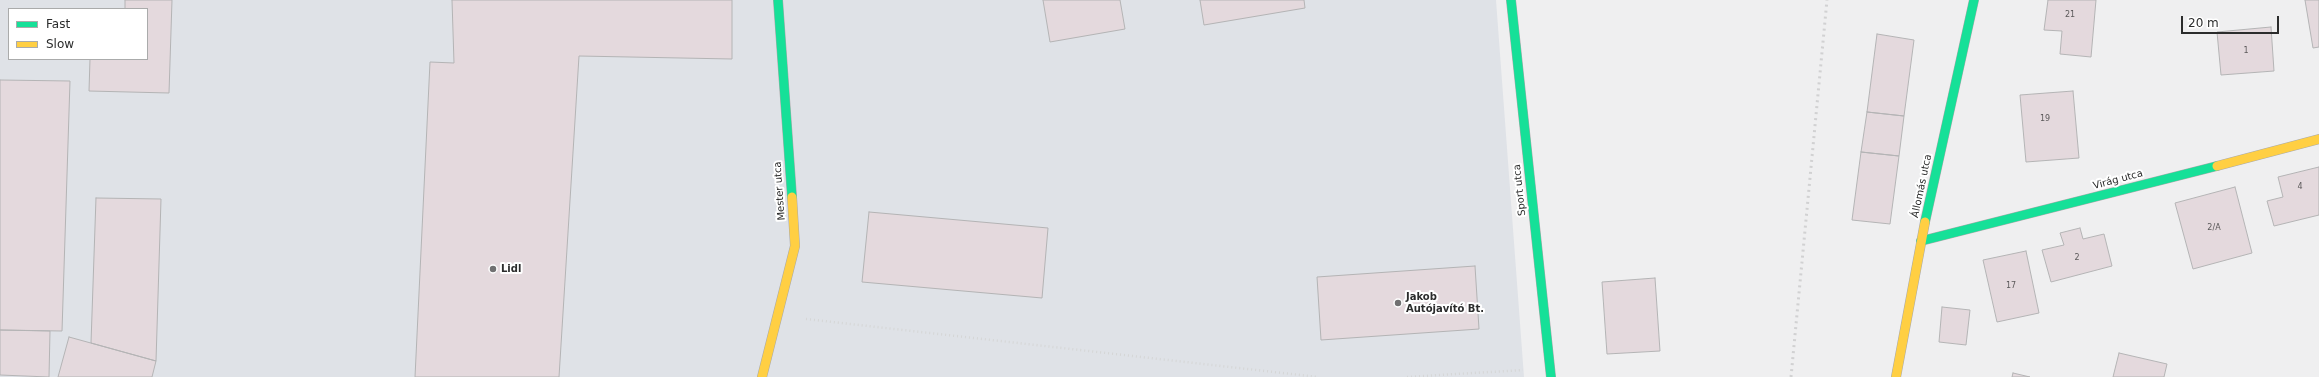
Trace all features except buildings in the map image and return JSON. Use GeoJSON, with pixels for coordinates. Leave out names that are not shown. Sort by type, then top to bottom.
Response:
{"type":"FeatureCollection","features":[{"type":"Feature","properties":{"kind":"street","name":"Mester utca"},"geometry":{"type":"LineString","coordinates":[[762,377],[795,246],[778,0]]}},
{"type":"Feature","properties":{"kind":"street","name":"Sport utca"},"geometry":{"type":"LineString","coordinates":[[1511,0],[1551,372]]}},
{"type":"Feature","properties":{"kind":"street","name":"Állomás utca"},"geometry":{"type":"LineString","coordinates":[[1896,377],[1921,241],[1974,0]]}},
{"type":"Feature","properties":{"kind":"street","name":"Virág utca"},"geometry":{"type":"LineString","coordinates":[[1921,241],[2013,219],[2319,139]]}},
{"type":"Feature","properties":{"kind":"path"},"geometry":{"type":"LineString","coordinates":[[778,316],[1318,377]]}},
{"type":"Feature","properties":{"kind":"path"},"geometry":{"type":"LineString","coordinates":[[1407,377],[1551,372]]}},
{"type":"Feature","properties":{"kind":"shaded area"},"geometry":{"type":"Polygon","coordinates":[[[0,0],[1496,0],[1524,377],[0,377],[0,0]]]}},
{"type":"Feature","properties":{"kind":"railway"},"geometry":{"type":"LineString","coordinates":[[1791,377],[1827,0]]}},
{"type":"Feature","properties":{"kind":"traffic: fast"},"geometry":{"type":"LineString","coordinates":[[778,0],[792,197]]}},
{"type":"Feature","properties":{"kind":"traffic: fast"},"geometry":{"type":"LineString","coordinates":[[1511,0],[1551,377]]}},
{"type":"Feature","properties":{"kind":"traffic: fast"},"geometry":{"type":"LineString","coordinates":[[1925,222],[1974,0]]}},
{"type":"Feature","properties":{"kind":"traffic: fast"},"geometry":{"type":"LineString","coordinates":[[1921,241],[2217,166]]}},
{"type":"Feature","properties":{"kind":"traffic: slow"},"geometry":{"type":"LineString","coordinates":[[2217,166],[2319,139]]}},
{"type":"Feature","properties":{"kind":"traffic: slow"},"geometry":{"type":"LineString","coordinates":[[762,377],[795,246],[792,197]]}},
{"type":"Feature","properties":{"kind":"traffic: slow"},"geometry":{"type":"LineString","coordinates":[[1896,377],[1925,222]]}},
{"type":"Feature","properties":{"kind":"place","name":"Lidl"},"geometry":{"type":"Point","coordinates":[493,269]}},
{"type":"Feature","properties":{"kind":"place","name":"Jakob Autójavító Bt."},"geometry":{"type":"Point","coordinates":[1398,303]}}]}
